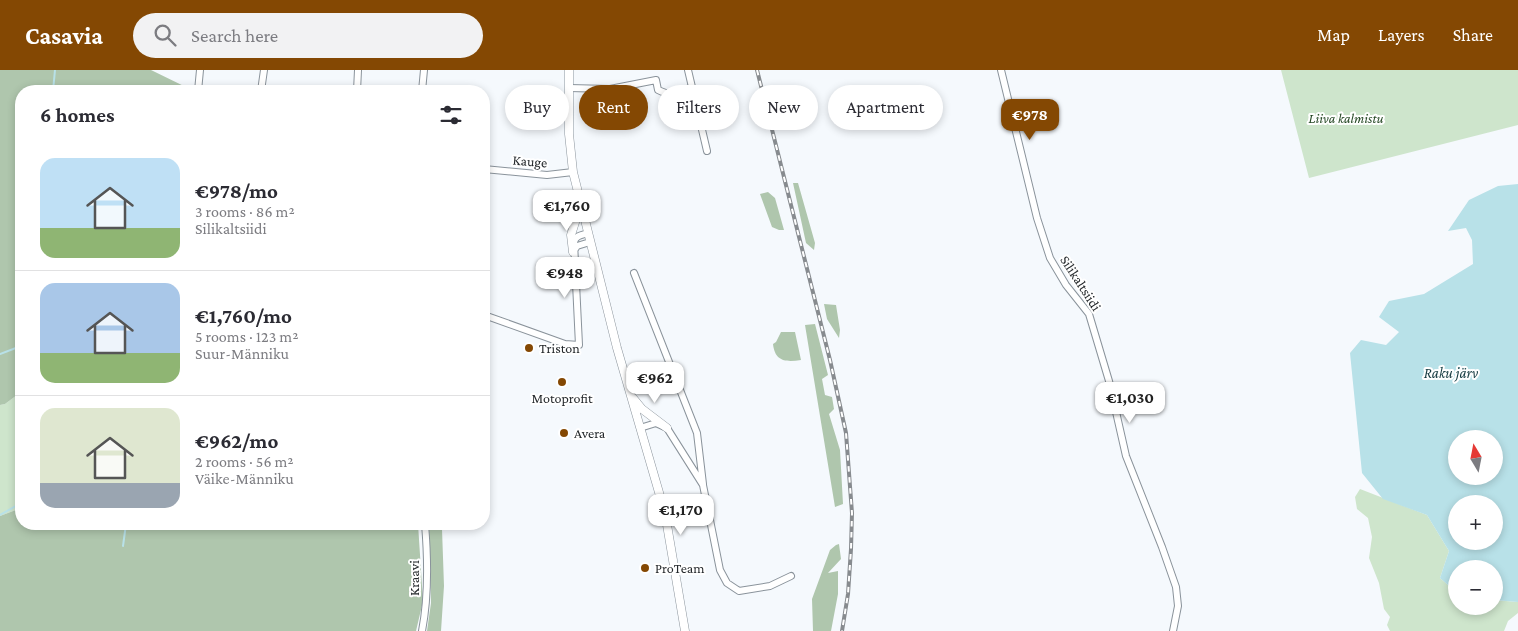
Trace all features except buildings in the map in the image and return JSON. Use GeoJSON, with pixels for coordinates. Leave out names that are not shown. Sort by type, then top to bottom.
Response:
{"type":"FeatureCollection","features":[{"type":"Feature","properties":{"kind":"street"},"geometry":{"type":"LineString","coordinates":[[199,85],[200,70]]}},
{"type":"Feature","properties":{"kind":"street"},"geometry":{"type":"LineString","coordinates":[[262,85],[264,70]]}},
{"type":"Feature","properties":{"kind":"street"},"geometry":{"type":"LineString","coordinates":[[357,85],[358,70]]}},
{"type":"Feature","properties":{"kind":"street"},"geometry":{"type":"LineString","coordinates":[[423,85],[424,70]]}},
{"type":"Feature","properties":{"kind":"street"},"geometry":{"type":"LineString","coordinates":[[569,70],[569,85]]}},
{"type":"Feature","properties":{"kind":"street"},"geometry":{"type":"LineString","coordinates":[[688,70],[692,85]]}},
{"type":"Feature","properties":{"kind":"street","name":"Silikaltsiidi"},"geometry":{"type":"LineString","coordinates":[[1001,70],[1038,218],[1050,258],[1066,285],[1089,314],[1109,381],[1126,456],[1162,546],[1176,587],[1178,606],[1172,631]]}},
{"type":"Feature","properties":{"kind":"street"},"geometry":{"type":"LineString","coordinates":[[569,88],[610,89],[656,80],[658,90]]}},
{"type":"Feature","properties":{"kind":"street"},"geometry":{"type":"LineString","coordinates":[[569,130],[573,172],[579,199],[617,348],[665,513],[685,631]]}},
{"type":"Feature","properties":{"kind":"street"},"geometry":{"type":"LineString","coordinates":[[702,130],[707,151]]}},
{"type":"Feature","properties":{"kind":"street","name":"Kauge"},"geometry":{"type":"LineString","coordinates":[[490,170],[547,175],[573,172]]}},
{"type":"Feature","properties":{"kind":"street"},"geometry":{"type":"LineString","coordinates":[[490,317],[566,344],[579,345],[571,235],[577,216],[579,199]]}},
{"type":"Feature","properties":{"kind":"street"},"geometry":{"type":"LineString","coordinates":[[573,252],[575,238],[588,233]]}},
{"type":"Feature","properties":{"kind":"street"},"geometry":{"type":"LineString","coordinates":[[573,252],[577,246],[590,242]]}},
{"type":"Feature","properties":{"kind":"street"},"geometry":{"type":"LineString","coordinates":[[634,272],[697,434],[703,485],[720,570],[727,583],[739,591],[770,586],[791,576]]}},
{"type":"Feature","properties":{"kind":"street"},"geometry":{"type":"LineString","coordinates":[[630,394],[642,409],[667,428],[703,485]]}},
{"type":"Feature","properties":{"kind":"street"},"geometry":{"type":"LineString","coordinates":[[640,428],[656,423],[667,428]]}},
{"type":"Feature","properties":{"kind":"street","name":"Kraavi"},"geometry":{"type":"LineString","coordinates":[[422,631],[427,606],[428,569],[425,530]]}},
{"type":"Feature","properties":{"kind":"green space"},"geometry":{"type":"Polygon","coordinates":[[[0,70],[151,70],[182,85],[15,85],[15,396],[5,404],[0,405],[0,70]]]}},
{"type":"Feature","properties":{"kind":"green space","name":"Liiva kalmistu"},"geometry":{"type":"Polygon","coordinates":[[[1281,70],[1518,70],[1518,125],[1309,178],[1281,70]]]}},
{"type":"Feature","properties":{"kind":"green space"},"geometry":{"type":"Polygon","coordinates":[[[793,183],[798,183],[815,243],[814,250],[806,243],[793,183]]]}},
{"type":"Feature","properties":{"kind":"green space"},"geometry":{"type":"Polygon","coordinates":[[[768,192],[775,198],[784,230],[772,227],[760,194],[768,192]]]}},
{"type":"Feature","properties":{"kind":"green space"},"geometry":{"type":"Polygon","coordinates":[[[824,304],[836,305],[840,330],[839,338],[827,319],[824,304]]]}},
{"type":"Feature","properties":{"kind":"green space"},"geometry":{"type":"Polygon","coordinates":[[[815,324],[828,375],[822,379],[825,395],[832,397],[834,409],[829,414],[840,450],[843,504],[835,507],[805,325],[815,324]]]}},
{"type":"Feature","properties":{"kind":"green space"},"geometry":{"type":"Polygon","coordinates":[[[781,332],[795,332],[801,360],[786,361],[779,358],[776,354],[773,344],[781,332]]]}},
{"type":"Feature","properties":{"kind":"green space"},"geometry":{"type":"Polygon","coordinates":[[[15,396],[15,510],[0,516],[0,405],[5,404],[15,396]]]}},
{"type":"Feature","properties":{"kind":"green space"},"geometry":{"type":"Polygon","coordinates":[[[1360,489],[1427,515],[1449,551],[1440,578],[1448,585],[1448,615],[1503,615],[1503,601],[1518,602],[1518,613],[1508,621],[1504,631],[1390,631],[1387,625],[1390,617],[1384,609],[1379,583],[1369,558],[1372,537],[1368,518],[1357,509],[1355,497],[1360,489]]]}},
{"type":"Feature","properties":{"kind":"green space"},"geometry":{"type":"Polygon","coordinates":[[[15,510],[15,530],[418,530],[423,601],[416,631],[0,631],[0,516],[15,510]]]}},
{"type":"Feature","properties":{"kind":"green space"},"geometry":{"type":"Polygon","coordinates":[[[429,530],[442,530],[444,586],[441,631],[427,631],[431,603],[429,530]]]}},
{"type":"Feature","properties":{"kind":"green space"},"geometry":{"type":"Polygon","coordinates":[[[839,544],[841,559],[828,573],[838,571],[838,594],[831,631],[813,631],[812,599],[830,550],[839,544]]]}},
{"type":"Feature","properties":{"kind":"water","name":"Raku järv"},"geometry":{"type":"Polygon","coordinates":[[[1518,184],[1518,602],[1503,601],[1503,560],[1448,560],[1448,585],[1440,578],[1448,550],[1503,550],[1503,495],[1448,495],[1448,549],[1427,515],[1383,499],[1362,473],[1350,353],[1361,340],[1386,345],[1399,332],[1379,317],[1389,301],[1424,294],[1473,264],[1472,240],[1466,228],[1448,231],[1469,200],[1498,186],[1518,184]]]}},
{"type":"Feature","properties":{"kind":"waterway"},"geometry":{"type":"LineString","coordinates":[[54,85],[55,70]]}},
{"type":"Feature","properties":{"kind":"waterway"},"geometry":{"type":"LineString","coordinates":[[0,354],[15,348]]}},
{"type":"Feature","properties":{"kind":"waterway"},"geometry":{"type":"LineString","coordinates":[[0,515],[15,506]]}},
{"type":"Feature","properties":{"kind":"waterway"},"geometry":{"type":"LineString","coordinates":[[123,546],[125,530]]}},
{"type":"Feature","properties":{"kind":"railway"},"geometry":{"type":"LineString","coordinates":[[757,70],[830,360],[846,433],[852,513],[848,594],[842,631]]}},
{"type":"Feature","properties":{"kind":"place","name":"Triston"},"geometry":{"type":"Point","coordinates":[529,348]}},
{"type":"Feature","properties":{"kind":"place","name":"Motoprofit"},"geometry":{"type":"Point","coordinates":[562,382]}},
{"type":"Feature","properties":{"kind":"place","name":"Avera"},"geometry":{"type":"Point","coordinates":[564,433]}},
{"type":"Feature","properties":{"kind":"place","name":"ProTeam"},"geometry":{"type":"Point","coordinates":[645,568]}}]}
